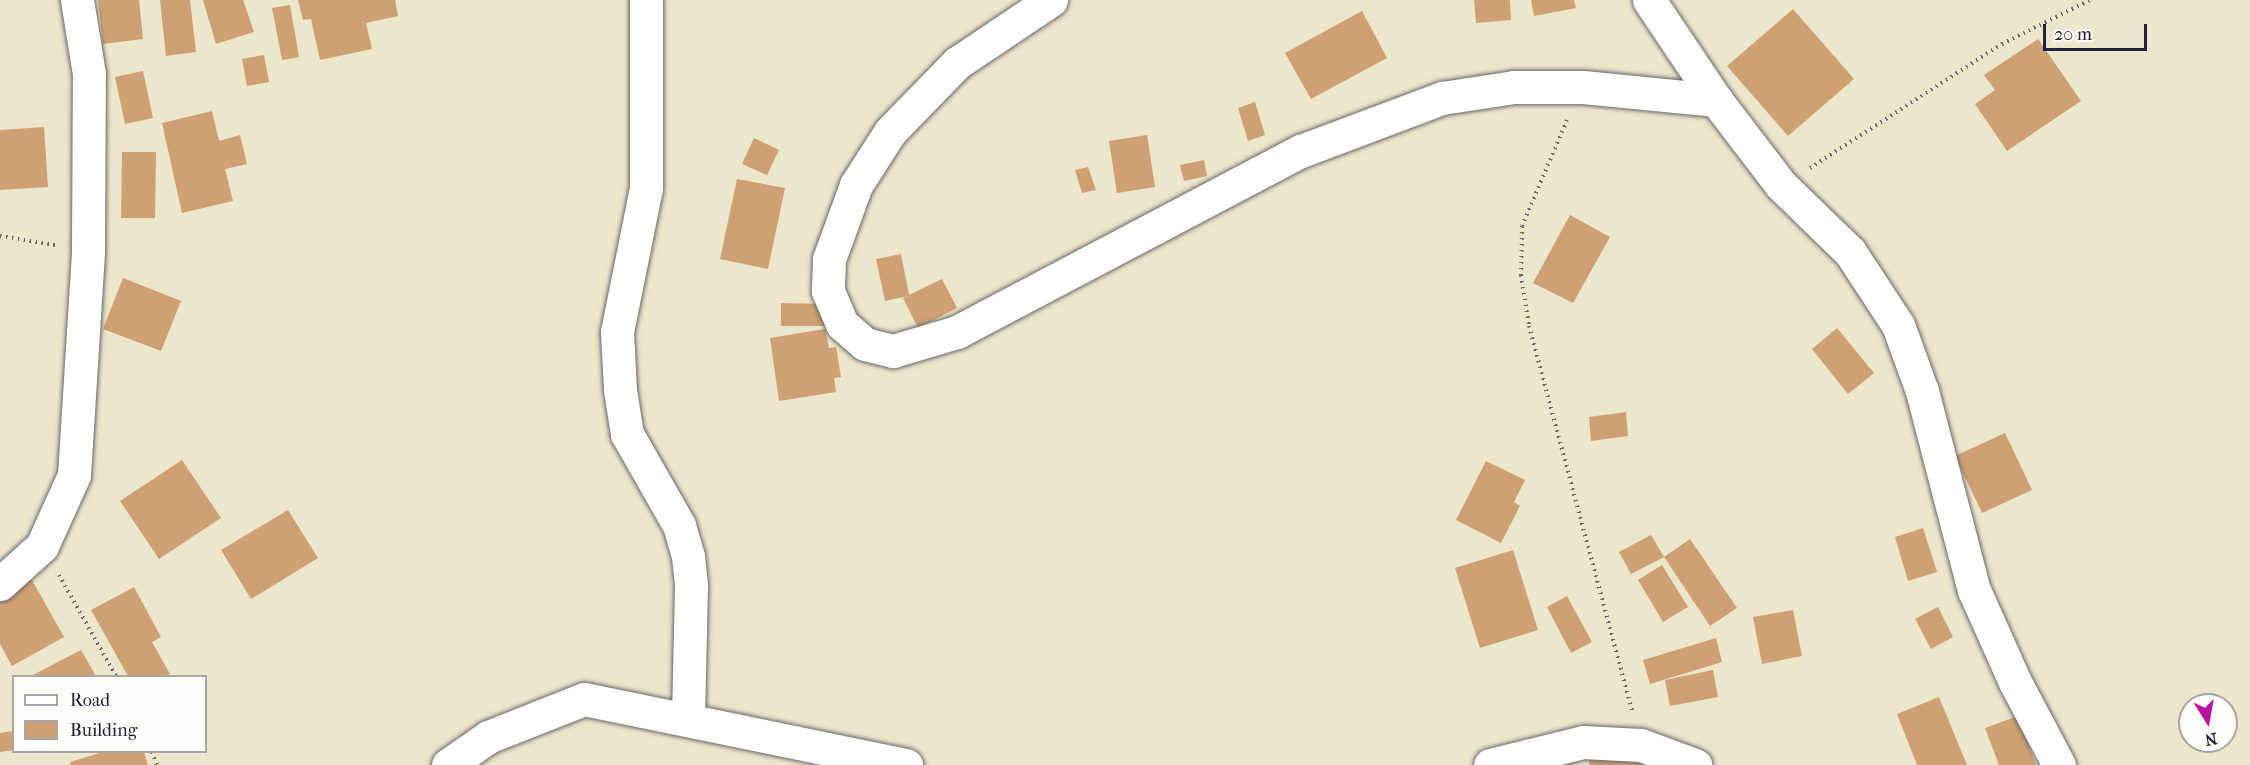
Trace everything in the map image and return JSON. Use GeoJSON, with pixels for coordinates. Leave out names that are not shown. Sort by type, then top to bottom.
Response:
{"type":"FeatureCollection","features":[{"type":"Feature","properties":{"kind":"street"},"geometry":{"type":"LineString","coordinates":[[0,584],[42,546],[74,475],[88,251],[88,74],[77,0]]}},
{"type":"Feature","properties":{"kind":"street"},"geometry":{"type":"LineString","coordinates":[[646,0],[646,188],[617,332],[620,390],[627,434],[679,525],[688,556],[692,586],[688,720]]}},
{"type":"Feature","properties":{"kind":"street"},"geometry":{"type":"LineString","coordinates":[[1051,0],[957,63],[890,132],[856,185],[829,258],[828,291],[842,324],[865,344],[893,351],[957,332],[1301,151],[1442,98],[1514,87],[1583,87],[1716,100]]}},
{"type":"Feature","properties":{"kind":"street"},"geometry":{"type":"LineString","coordinates":[[1649,0],[1716,100],[1781,185],[1850,252],[1898,325],[1923,391],[1974,590],[2015,682],[2059,765]]}},
{"type":"Feature","properties":{"kind":"street"},"geometry":{"type":"LineString","coordinates":[[448,765],[488,737],[584,699],[906,765]]}},
{"type":"Feature","properties":{"kind":"street"},"geometry":{"type":"LineString","coordinates":[[1490,765],[1583,742],[1641,746],[1695,765]]}},
{"type":"Feature","properties":{"kind":"path"},"geometry":{"type":"LineString","coordinates":[[1781,185],[1864,135],[2002,44],[2090,0]]}},
{"type":"Feature","properties":{"kind":"path"},"geometry":{"type":"LineString","coordinates":[[1583,87],[1522,226],[1521,275],[1529,326],[1641,746]]}},
{"type":"Feature","properties":{"kind":"path"},"geometry":{"type":"LineString","coordinates":[[0,236],[88,251]]}},
{"type":"Feature","properties":{"kind":"path"},"geometry":{"type":"LineString","coordinates":[[42,546],[115,675]]}},
{"type":"Feature","properties":{"kind":"building"},"geometry":{"type":"Polygon","coordinates":[[[98,0],[139,0],[143,39],[103,44],[98,0]]]}},
{"type":"Feature","properties":{"kind":"building"},"geometry":{"type":"Polygon","coordinates":[[[160,0],[190,0],[196,52],[166,56],[160,0]]]}},
{"type":"Feature","properties":{"kind":"building"},"geometry":{"type":"Polygon","coordinates":[[[203,0],[243,0],[254,32],[216,44],[203,0]]]}},
{"type":"Feature","properties":{"kind":"building"},"geometry":{"type":"Polygon","coordinates":[[[298,0],[395,0],[398,16],[366,23],[372,49],[320,60],[311,19],[303,20],[298,0]]]}},
{"type":"Feature","properties":{"kind":"building"},"geometry":{"type":"Polygon","coordinates":[[[1474,0],[1510,0],[1511,20],[1476,23],[1474,0]]]}},
{"type":"Feature","properties":{"kind":"building"},"geometry":{"type":"Polygon","coordinates":[[[1531,0],[1574,0],[1576,8],[1534,16],[1531,0]]]}},
{"type":"Feature","properties":{"kind":"building"},"geometry":{"type":"Polygon","coordinates":[[[290,5],[299,57],[282,60],[272,8],[290,5]]]}},
{"type":"Feature","properties":{"kind":"building"},"geometry":{"type":"Polygon","coordinates":[[[1793,9],[1854,79],[1788,136],[1727,66],[1793,9]]]}},
{"type":"Feature","properties":{"kind":"building"},"geometry":{"type":"Polygon","coordinates":[[[1362,11],[1387,58],[1311,99],[1285,53],[1362,11]]]}},
{"type":"Feature","properties":{"kind":"building"},"geometry":{"type":"Polygon","coordinates":[[[2038,39],[2081,101],[2007,151],[1975,104],[1995,90],[1984,75],[2038,39]]]}},
{"type":"Feature","properties":{"kind":"building"},"geometry":{"type":"Polygon","coordinates":[[[264,55],[269,82],[247,86],[242,59],[264,55]]]}},
{"type":"Feature","properties":{"kind":"building"},"geometry":{"type":"Polygon","coordinates":[[[143,71],[153,118],[125,124],[115,77],[143,71]]]}},
{"type":"Feature","properties":{"kind":"building"},"geometry":{"type":"Polygon","coordinates":[[[1255,102],[1265,135],[1248,141],[1238,108],[1255,102]]]}},
{"type":"Feature","properties":{"kind":"building"},"geometry":{"type":"Polygon","coordinates":[[[212,111],[219,141],[240,135],[247,164],[225,169],[233,201],[182,213],[162,123],[212,111]]]}},
{"type":"Feature","properties":{"kind":"building"},"geometry":{"type":"Polygon","coordinates":[[[44,127],[48,187],[0,190],[0,130],[44,127]]]}},
{"type":"Feature","properties":{"kind":"building"},"geometry":{"type":"Polygon","coordinates":[[[1147,135],[1155,187],[1117,193],[1109,141],[1147,135]]]}},
{"type":"Feature","properties":{"kind":"building"},"geometry":{"type":"Polygon","coordinates":[[[754,138],[779,150],[767,175],[742,164],[754,138]]]}},
{"type":"Feature","properties":{"kind":"building"},"geometry":{"type":"Polygon","coordinates":[[[122,152],[156,152],[155,218],[121,218],[122,152]]]}},
{"type":"Feature","properties":{"kind":"building"},"geometry":{"type":"Polygon","coordinates":[[[1204,160],[1207,176],[1184,181],[1180,165],[1204,160]]]}},
{"type":"Feature","properties":{"kind":"building"},"geometry":{"type":"Polygon","coordinates":[[[1088,167],[1096,190],[1082,193],[1075,170],[1088,167]]]}},
{"type":"Feature","properties":{"kind":"building"},"geometry":{"type":"Polygon","coordinates":[[[737,179],[785,188],[768,269],[720,259],[737,179]]]}},
{"type":"Feature","properties":{"kind":"building"},"geometry":{"type":"Polygon","coordinates":[[[1570,215],[1610,237],[1573,303],[1533,283],[1570,215]]]}},
{"type":"Feature","properties":{"kind":"building"},"geometry":{"type":"Polygon","coordinates":[[[901,254],[909,295],[942,279],[957,308],[918,328],[903,298],[908,296],[885,301],[876,259],[901,254]]]}},
{"type":"Feature","properties":{"kind":"building"},"geometry":{"type":"Polygon","coordinates":[[[123,278],[181,301],[161,351],[103,329],[123,278]]]}},
{"type":"Feature","properties":{"kind":"building"},"geometry":{"type":"Polygon","coordinates":[[[781,303],[826,304],[825,326],[781,326],[781,303]]]}},
{"type":"Feature","properties":{"kind":"building"},"geometry":{"type":"Polygon","coordinates":[[[1837,328],[1874,373],[1848,394],[1812,349],[1837,328]]]}},
{"type":"Feature","properties":{"kind":"building"},"geometry":{"type":"Polygon","coordinates":[[[825,329],[829,348],[836,347],[841,377],[834,378],[836,392],[779,401],[770,338],[825,329]]]}},
{"type":"Feature","properties":{"kind":"building"},"geometry":{"type":"Polygon","coordinates":[[[1626,412],[1628,436],[1591,441],[1589,417],[1626,412]]]}},
{"type":"Feature","properties":{"kind":"building"},"geometry":{"type":"Polygon","coordinates":[[[2005,433],[2032,490],[1982,513],[1955,456],[2005,433]]]}},
{"type":"Feature","properties":{"kind":"building"},"geometry":{"type":"Polygon","coordinates":[[[182,460],[221,518],[159,559],[120,501],[182,460]]]}},
{"type":"Feature","properties":{"kind":"building"},"geometry":{"type":"Polygon","coordinates":[[[1486,461],[1525,480],[1514,502],[1520,506],[1501,543],[1456,520],[1486,461]]]}},
{"type":"Feature","properties":{"kind":"building"},"geometry":{"type":"Polygon","coordinates":[[[288,510],[318,558],[251,599],[221,550],[288,510]]]}},
{"type":"Feature","properties":{"kind":"building"},"geometry":{"type":"Polygon","coordinates":[[[1923,528],[1937,572],[1908,581],[1895,537],[1923,528]]]}},
{"type":"Feature","properties":{"kind":"building"},"geometry":{"type":"Polygon","coordinates":[[[1651,535],[1664,557],[1631,574],[1619,552],[1651,535]]]}},
{"type":"Feature","properties":{"kind":"building"},"geometry":{"type":"Polygon","coordinates":[[[1690,539],[1737,608],[1710,626],[1664,557],[1690,539]]]}},
{"type":"Feature","properties":{"kind":"building"},"geometry":{"type":"Polygon","coordinates":[[[1513,550],[1538,630],[1480,648],[1455,568],[1513,550]]]}},
{"type":"Feature","properties":{"kind":"building"},"geometry":{"type":"Polygon","coordinates":[[[1662,565],[1688,607],[1663,622],[1638,580],[1662,565]]]}},
{"type":"Feature","properties":{"kind":"building"},"geometry":{"type":"Polygon","coordinates":[[[32,580],[64,637],[12,666],[0,644],[0,598],[32,580]]]}},
{"type":"Feature","properties":{"kind":"building"},"geometry":{"type":"Polygon","coordinates":[[[134,587],[161,637],[152,642],[170,674],[127,675],[91,610],[134,587]]]}},
{"type":"Feature","properties":{"kind":"building"},"geometry":{"type":"Polygon","coordinates":[[[1567,596],[1592,642],[1571,653],[1547,607],[1567,596]]]}},
{"type":"Feature","properties":{"kind":"building"},"geometry":{"type":"Polygon","coordinates":[[[1938,607],[1953,637],[1931,649],[1915,619],[1938,607]]]}},
{"type":"Feature","properties":{"kind":"building"},"geometry":{"type":"Polygon","coordinates":[[[1793,610],[1802,656],[1762,664],[1753,617],[1793,610]]]}},
{"type":"Feature","properties":{"kind":"building"},"geometry":{"type":"Polygon","coordinates":[[[1716,638],[1722,662],[1650,684],[1643,660],[1716,638]]]}},
{"type":"Feature","properties":{"kind":"building"},"geometry":{"type":"Polygon","coordinates":[[[81,650],[95,675],[33,675],[81,650]]]}},
{"type":"Feature","properties":{"kind":"building"},"geometry":{"type":"Polygon","coordinates":[[[1713,670],[1718,697],[1670,706],[1665,680],[1713,670]]]}},
{"type":"Feature","properties":{"kind":"building"},"geometry":{"type":"Polygon","coordinates":[[[1939,697],[1967,765],[1917,765],[1897,714],[1939,697]]]}},
{"type":"Feature","properties":{"kind":"building"},"geometry":{"type":"Polygon","coordinates":[[[2018,716],[2036,765],[1999,765],[1985,728],[2018,716]]]}},
{"type":"Feature","properties":{"kind":"building"},"geometry":{"type":"Polygon","coordinates":[[[12,731],[12,750],[0,752],[0,733],[12,731]]]}},
{"type":"Feature","properties":{"kind":"building"},"geometry":{"type":"Polygon","coordinates":[[[100,753],[144,753],[148,765],[71,765],[70,762],[100,753]]]}},
{"type":"Feature","properties":{"kind":"building"},"geometry":{"type":"Polygon","coordinates":[[[1663,756],[1664,765],[1589,765],[1589,760],[1663,756]]]}}]}
